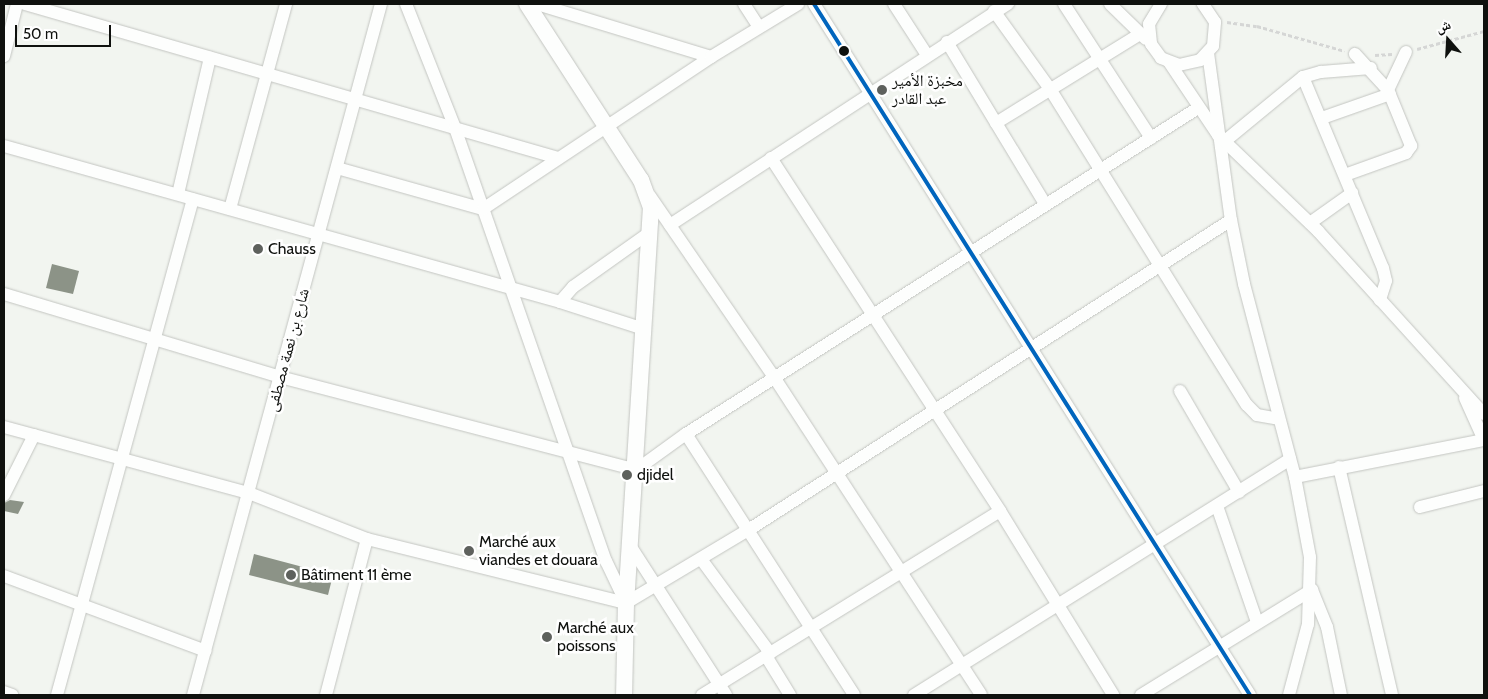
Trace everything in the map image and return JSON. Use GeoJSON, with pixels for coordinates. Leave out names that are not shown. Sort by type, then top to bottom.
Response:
{"type":"FeatureCollection","features":[{"type":"Feature","properties":{"kind":"main road"},"geometry":{"type":"LineString","coordinates":[[526,4],[649,194],[644,329],[626,603],[624,695]]}},
{"type":"Feature","properties":{"kind":"street"},"geometry":{"type":"LineString","coordinates":[[4,56],[17,4]]}},
{"type":"Feature","properties":{"kind":"street"},"geometry":{"type":"LineString","coordinates":[[25,4],[266,75],[356,98],[558,158]]}},
{"type":"Feature","properties":{"kind":"street"},"geometry":{"type":"LineString","coordinates":[[230,209],[286,4]]}},
{"type":"Feature","properties":{"kind":"street","name":"شارع بن نعمة مصطفى"},"geometry":{"type":"LineString","coordinates":[[193,695],[381,4]]}},
{"type":"Feature","properties":{"kind":"street"},"geometry":{"type":"LineString","coordinates":[[406,4],[455,128],[606,561],[626,603]]}},
{"type":"Feature","properties":{"kind":"street"},"geometry":{"type":"LineString","coordinates":[[537,4],[711,57]]}},
{"type":"Feature","properties":{"kind":"street"},"geometry":{"type":"LineString","coordinates":[[744,4],[759,27]]}},
{"type":"Feature","properties":{"kind":"street"},"geometry":{"type":"LineString","coordinates":[[337,168],[483,209],[606,125],[711,57],[798,4]]}},
{"type":"Feature","properties":{"kind":"street"},"geometry":{"type":"LineString","coordinates":[[814,4],[973,252],[1154,545],[1250,695]]}},
{"type":"Feature","properties":{"kind":"street"},"geometry":{"type":"LineString","coordinates":[[894,4],[927,56]]}},
{"type":"Feature","properties":{"kind":"street"},"geometry":{"type":"LineString","coordinates":[[670,225],[946,42],[1008,4]]}},
{"type":"Feature","properties":{"kind":"street"},"geometry":{"type":"LineString","coordinates":[[1064,4],[1101,58],[1151,138]]}},
{"type":"Feature","properties":{"kind":"street"},"geometry":{"type":"LineString","coordinates":[[1110,4],[1169,62],[1198,108],[1222,138],[1310,223],[1484,414]]}},
{"type":"Feature","properties":{"kind":"street"},"geometry":{"type":"LineString","coordinates":[[1150,44],[1149,24],[1162,4]]}},
{"type":"Feature","properties":{"kind":"street"},"geometry":{"type":"LineString","coordinates":[[1203,4],[1215,20]]}},
{"type":"Feature","properties":{"kind":"street"},"geometry":{"type":"LineString","coordinates":[[1169,62],[1190,64],[1208,53],[1216,38],[1214,4]]}},
{"type":"Feature","properties":{"kind":"street"},"geometry":{"type":"LineString","coordinates":[[994,11],[1050,89],[1252,411],[1264,418],[1279,419]]}},
{"type":"Feature","properties":{"kind":"street"},"geometry":{"type":"LineString","coordinates":[[996,123],[1140,34]]}},
{"type":"Feature","properties":{"kind":"street"},"geometry":{"type":"LineString","coordinates":[[946,42],[1045,204]]}},
{"type":"Feature","properties":{"kind":"street"},"geometry":{"type":"LineString","coordinates":[[1389,92],[1395,70],[1406,52]]}},
{"type":"Feature","properties":{"kind":"street"},"geometry":{"type":"LineString","coordinates":[[1208,53],[1222,138],[1231,220],[1251,315],[1295,478],[1310,557],[1312,590],[1308,624],[1289,695]]}},
{"type":"Feature","properties":{"kind":"street"},"geometry":{"type":"LineString","coordinates":[[1345,175],[1410,149],[1410,141],[1389,92],[1371,68],[1355,54]]}},
{"type":"Feature","properties":{"kind":"street"},"geometry":{"type":"LineString","coordinates":[[178,194],[210,58]]}},
{"type":"Feature","properties":{"kind":"street"},"geometry":{"type":"LineString","coordinates":[[1222,138],[1303,77],[1321,72],[1371,68]]}},
{"type":"Feature","properties":{"kind":"street"},"geometry":{"type":"LineString","coordinates":[[1303,77],[1322,118],[1385,274],[1380,300]]}},
{"type":"Feature","properties":{"kind":"street"},"geometry":{"type":"LineString","coordinates":[[1322,118],[1389,92]]}},
{"type":"Feature","properties":{"kind":"street"},"geometry":{"type":"LineString","coordinates":[[4,294],[280,377],[636,470],[686,434],[774,377],[1198,108]]}},
{"type":"Feature","properties":{"kind":"street"},"geometry":{"type":"LineString","coordinates":[[4,146],[560,302],[644,329]]}},
{"type":"Feature","properties":{"kind":"street"},"geometry":{"type":"LineString","coordinates":[[771,158],[1000,511],[1056,607],[1112,695]]}},
{"type":"Feature","properties":{"kind":"street"},"geometry":{"type":"LineString","coordinates":[[649,194],[838,473],[981,695]]}},
{"type":"Feature","properties":{"kind":"street"},"geometry":{"type":"LineString","coordinates":[[1310,223],[1352,194]]}},
{"type":"Feature","properties":{"kind":"street"},"geometry":{"type":"LineString","coordinates":[[58,695],[193,199]]}},
{"type":"Feature","properties":{"kind":"street"},"geometry":{"type":"LineString","coordinates":[[4,427],[249,493],[367,539],[626,603],[748,530],[1033,349],[1231,220]]}},
{"type":"Feature","properties":{"kind":"street"},"geometry":{"type":"LineString","coordinates":[[560,302],[573,287],[649,233]]}},
{"type":"Feature","properties":{"kind":"street"},"geometry":{"type":"LineString","coordinates":[[1295,478],[1339,467],[1484,440],[1459,387]]}},
{"type":"Feature","properties":{"kind":"street"},"geometry":{"type":"LineString","coordinates":[[1180,391],[1239,492]]}},
{"type":"Feature","properties":{"kind":"street"},"geometry":{"type":"LineString","coordinates":[[686,434],[854,695]]}},
{"type":"Feature","properties":{"kind":"street"},"geometry":{"type":"LineString","coordinates":[[4,495],[34,435]]}},
{"type":"Feature","properties":{"kind":"street"},"geometry":{"type":"LineString","coordinates":[[914,695],[1290,459]]}},
{"type":"Feature","properties":{"kind":"street"},"geometry":{"type":"LineString","coordinates":[[1339,467],[1392,695]]}},
{"type":"Feature","properties":{"kind":"street"},"geometry":{"type":"LineString","coordinates":[[1420,507],[1484,491]]}},
{"type":"Feature","properties":{"kind":"street"},"geometry":{"type":"LineString","coordinates":[[1217,506],[1257,622]]}},
{"type":"Feature","properties":{"kind":"street"},"geometry":{"type":"LineString","coordinates":[[702,695],[722,690],[768,654],[1000,511]]}},
{"type":"Feature","properties":{"kind":"street"},"geometry":{"type":"LineString","coordinates":[[326,695],[367,539]]}},
{"type":"Feature","properties":{"kind":"street"},"geometry":{"type":"LineString","coordinates":[[631,547],[722,690]]}},
{"type":"Feature","properties":{"kind":"street"},"geometry":{"type":"LineString","coordinates":[[701,559],[768,654],[790,695]]}},
{"type":"Feature","properties":{"kind":"street"},"geometry":{"type":"LineString","coordinates":[[4,576],[206,651]]}},
{"type":"Feature","properties":{"kind":"street"},"geometry":{"type":"LineString","coordinates":[[1141,695],[1257,622],[1312,590]]}},
{"type":"Feature","properties":{"kind":"street"},"geometry":{"type":"LineString","coordinates":[[1312,590],[1327,627],[1342,693]]}},
{"type":"Feature","properties":{"kind":"street"},"geometry":{"type":"LineString","coordinates":[[4,692],[12,695]]}},
{"type":"Feature","properties":{"kind":"path"},"geometry":{"type":"LineString","coordinates":[[1215,20],[1257,26],[1355,54],[1381,55],[1406,52],[1484,31]]}},
{"type":"Feature","properties":{"kind":"building"},"geometry":{"type":"Polygon","coordinates":[[[52,264],[79,271],[73,294],[46,288],[52,264]]]}},
{"type":"Feature","properties":{"kind":"building"},"geometry":{"type":"Polygon","coordinates":[[[10,500],[24,502],[18,514],[4,511],[4,503],[10,500]]]}},
{"type":"Feature","properties":{"kind":"building","name":"Bâtiment 11 ème"},"geometry":{"type":"Polygon","coordinates":[[[254,554],[333,575],[328,595],[249,575],[254,554]]]}},
{"type":"Feature","properties":{"kind":"transit line"},"geometry":{"type":"LineString","coordinates":[[814,4],[1250,695]]}},
{"type":"Feature","properties":{"kind":"place","name":"مخبزة الأمير عبد القادر"},"geometry":{"type":"Point","coordinates":[882,90]}},
{"type":"Feature","properties":{"kind":"place","name":"Chauss"},"geometry":{"type":"Point","coordinates":[258,249]}},
{"type":"Feature","properties":{"kind":"place","name":"djidel"},"geometry":{"type":"Point","coordinates":[627,475]}},
{"type":"Feature","properties":{"kind":"place","name":"Marché aux viandes et douara"},"geometry":{"type":"Point","coordinates":[469,551]}},
{"type":"Feature","properties":{"kind":"place","name":"Bâtiment 11 ème"},"geometry":{"type":"Point","coordinates":[291,575]}},
{"type":"Feature","properties":{"kind":"place","name":"Marché aux poissons"},"geometry":{"type":"Point","coordinates":[547,637]}}]}
